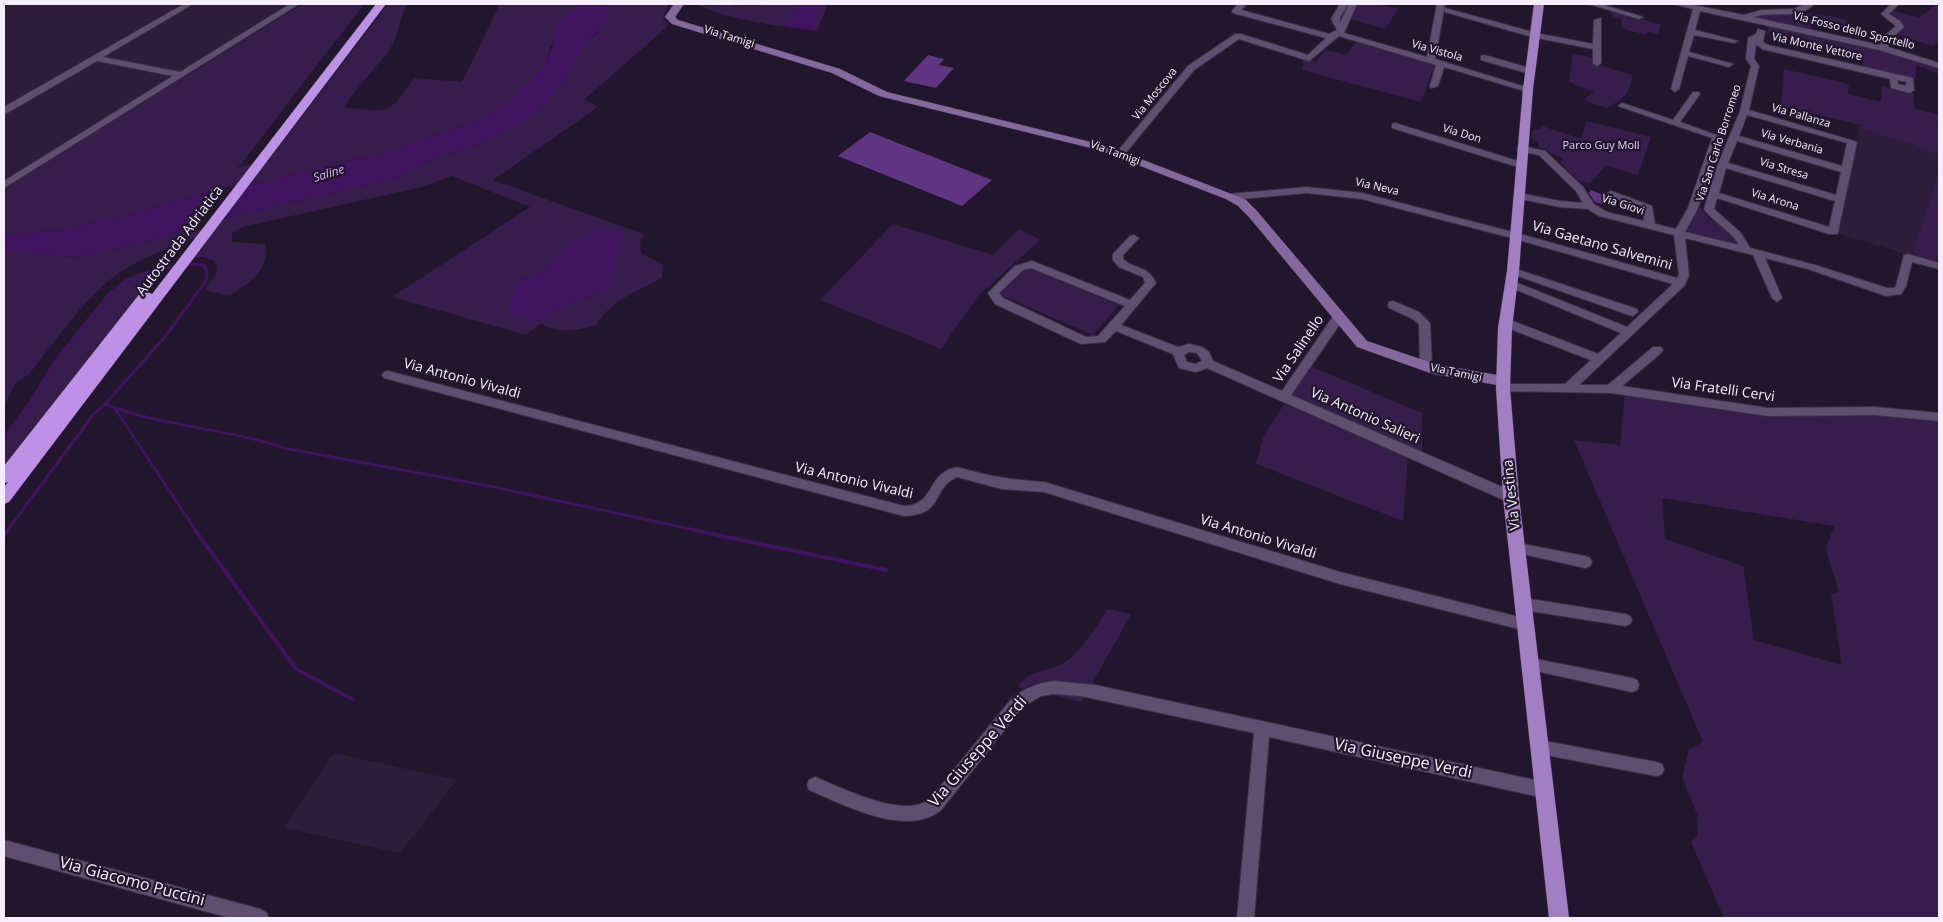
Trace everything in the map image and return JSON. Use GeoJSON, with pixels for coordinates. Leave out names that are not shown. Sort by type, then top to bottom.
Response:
{"type":"FeatureCollection","features":[{"type":"Feature","properties":{"kind":"highway","name":"Autostrada Adriatica"},"geometry":{"type":"LineString","coordinates":[[4,477],[372,4]]}},
{"type":"Feature","properties":{"kind":"highway","name":"Autostrada Adriatica"},"geometry":{"type":"LineString","coordinates":[[4,498],[381,4]]}},
{"type":"Feature","properties":{"kind":"main road","name":"Via Vestina"},"geometry":{"type":"LineString","coordinates":[[1539,4],[1522,149],[1516,236],[1506,322],[1503,385],[1511,496],[1559,918]]}},
{"type":"Feature","properties":{"kind":"street"},"geometry":{"type":"LineString","coordinates":[[4,111],[190,4]]}},
{"type":"Feature","properties":{"kind":"street"},"geometry":{"type":"LineString","coordinates":[[4,185],[295,4]]}},
{"type":"Feature","properties":{"kind":"street","name":"Via Tamigi"},"geometry":{"type":"LineString","coordinates":[[679,4],[670,17],[675,22],[836,71],[878,93],[1090,144],[1230,197],[1242,203],[1254,214],[1338,318],[1355,338],[1365,346],[1426,367],[1503,385]]}},
{"type":"Feature","properties":{"kind":"street"},"geometry":{"type":"LineString","coordinates":[[1430,60],[1441,4]]}},
{"type":"Feature","properties":{"kind":"street"},"geometry":{"type":"LineString","coordinates":[[1593,4],[1639,17]]}},
{"type":"Feature","properties":{"kind":"street","name":"Via Fosso dello Sportello"},"geometry":{"type":"LineString","coordinates":[[1678,4],[1746,17],[1889,50],[1939,66]]}},
{"type":"Feature","properties":{"kind":"street"},"geometry":{"type":"LineString","coordinates":[[1746,17],[1761,11],[1798,11],[1810,4]]}},
{"type":"Feature","properties":{"kind":"street"},"geometry":{"type":"LineString","coordinates":[[1884,46],[1886,39],[1900,26],[1898,23],[1887,18],[1885,14],[1895,4]]}},
{"type":"Feature","properties":{"kind":"street"},"geometry":{"type":"LineString","coordinates":[[1338,33],[1335,17],[1346,5]]}},
{"type":"Feature","properties":{"kind":"street","name":"Via Vistola"},"geometry":{"type":"LineString","coordinates":[[1241,6],[1236,11],[1328,36],[1338,33],[1528,90]]}},
{"type":"Feature","properties":{"kind":"street"},"geometry":{"type":"LineString","coordinates":[[1674,89],[1691,32],[1694,7]]}},
{"type":"Feature","properties":{"kind":"street"},"geometry":{"type":"LineString","coordinates":[[1448,10],[1534,36],[1598,47]]}},
{"type":"Feature","properties":{"kind":"street"},"geometry":{"type":"LineString","coordinates":[[1597,63],[1598,20]]}},
{"type":"Feature","properties":{"kind":"street","name":"Via Monte Vettore"},"geometry":{"type":"LineString","coordinates":[[1762,21],[1758,43],[1765,47],[1894,76]]}},
{"type":"Feature","properties":{"kind":"street"},"geometry":{"type":"LineString","coordinates":[[1691,32],[1734,42]]}},
{"type":"Feature","properties":{"kind":"street","name":"Via Moscova"},"geometry":{"type":"LineString","coordinates":[[1120,154],[1191,68],[1238,36],[1309,58],[1338,33]]}},
{"type":"Feature","properties":{"kind":"street","name":"Via San Carlo Borromeo"},"geometry":{"type":"LineString","coordinates":[[1751,251],[1732,227],[1714,216],[1709,209],[1733,137],[1744,111],[1755,66],[1750,59],[1752,38],[1760,36]]}},
{"type":"Feature","properties":{"kind":"street"},"geometry":{"type":"LineString","coordinates":[[1685,53],[1729,64]]}},
{"type":"Feature","properties":{"kind":"street"},"geometry":{"type":"LineString","coordinates":[[95,58],[181,75]]}},
{"type":"Feature","properties":{"kind":"street"},"geometry":{"type":"LineString","coordinates":[[1484,58],[1530,71]]}},
{"type":"Feature","properties":{"kind":"street"},"geometry":{"type":"LineString","coordinates":[[1434,86],[1441,64]]}},
{"type":"Feature","properties":{"kind":"street"},"geometry":{"type":"LineString","coordinates":[[1676,123],[1696,94]]}},
{"type":"Feature","properties":{"kind":"street"},"geometry":{"type":"LineString","coordinates":[[1568,388],[1681,283],[1684,275],[1678,233],[1693,208],[1718,137],[1622,106]]}},
{"type":"Feature","properties":{"kind":"street","name":"Via Pallanza"},"geometry":{"type":"LineString","coordinates":[[1744,111],[1852,143],[1845,169]]}},
{"type":"Feature","properties":{"kind":"street","name":"Via Don"},"geometry":{"type":"LineString","coordinates":[[1395,126],[1521,165]]}},
{"type":"Feature","properties":{"kind":"street","name":"Via Verbania"},"geometry":{"type":"LineString","coordinates":[[1733,137],[1845,169]]}},
{"type":"Feature","properties":{"kind":"street","name":"Via Giovi"},"geometry":{"type":"LineString","coordinates":[[1522,149],[1542,153],[1580,189],[1590,206],[1603,214],[1811,267],[1886,292],[1897,292],[1901,286],[1908,257],[1939,266]]}},
{"type":"Feature","properties":{"kind":"street","name":"Via Stresa"},"geometry":{"type":"LineString","coordinates":[[1724,164],[1839,199]]}},
{"type":"Feature","properties":{"kind":"street"},"geometry":{"type":"LineString","coordinates":[[1839,199],[1845,169]]}},
{"type":"Feature","properties":{"kind":"street","name":"Via Neva"},"geometry":{"type":"LineString","coordinates":[[1230,197],[1295,190],[1337,192],[1379,200],[1516,236]]}},
{"type":"Feature","properties":{"kind":"street","name":"Via Giovi"},"geometry":{"type":"LineString","coordinates":[[1611,194],[1648,208],[1650,226]]}},
{"type":"Feature","properties":{"kind":"street","name":"Via Arona"},"geometry":{"type":"LineString","coordinates":[[1714,194],[1831,231],[1839,199]]}},
{"type":"Feature","properties":{"kind":"street"},"geometry":{"type":"LineString","coordinates":[[1519,196],[1560,204],[1590,206]]}},
{"type":"Feature","properties":{"kind":"street","name":"Via Gaetano Salvemini"},"geometry":{"type":"LineString","coordinates":[[1516,236],[1681,283]]}},
{"type":"Feature","properties":{"kind":"street"},"geometry":{"type":"LineString","coordinates":[[1132,305],[1032,264],[1019,268],[993,293],[999,301],[1085,341],[1101,339],[1150,286],[1151,281],[1147,275],[1121,264],[1118,260],[1118,254],[1134,238]]}},
{"type":"Feature","properties":{"kind":"street"},"geometry":{"type":"LineString","coordinates":[[1751,251],[1777,298]]}},
{"type":"Feature","properties":{"kind":"street"},"geometry":{"type":"LineString","coordinates":[[1512,278],[1629,332]]}},
{"type":"Feature","properties":{"kind":"street"},"geometry":{"type":"LineString","coordinates":[[1512,278],[1633,312]]}},
{"type":"Feature","properties":{"kind":"street"},"geometry":{"type":"LineString","coordinates":[[1393,305],[1415,315],[1423,322],[1426,367]]}},
{"type":"Feature","properties":{"kind":"street","name":"Via Salinello"},"geometry":{"type":"LineString","coordinates":[[1284,397],[1338,318]]}},
{"type":"Feature","properties":{"kind":"street"},"geometry":{"type":"LineString","coordinates":[[1506,322],[1601,359]]}},
{"type":"Feature","properties":{"kind":"street","name":"Via Antonio Salieri"},"geometry":{"type":"LineString","coordinates":[[1114,326],[1179,352],[1189,348],[1198,349],[1208,356],[1207,363],[1200,368],[1187,367],[1180,362],[1179,352]]}},
{"type":"Feature","properties":{"kind":"street"},"geometry":{"type":"LineString","coordinates":[[1611,389],[1657,350]]}},
{"type":"Feature","properties":{"kind":"street","name":"Via Antonio Salieri"},"geometry":{"type":"LineString","coordinates":[[1207,363],[1511,496]]}},
{"type":"Feature","properties":{"kind":"street","name":"Via Antonio Vivaldi"},"geometry":{"type":"LineString","coordinates":[[388,375],[904,511],[917,511],[926,507],[944,478],[956,472],[1002,484],[1044,487],[1334,576],[1527,625]]}},
{"type":"Feature","properties":{"kind":"street","name":"Via Fratelli Cervi"},"geometry":{"type":"LineString","coordinates":[[1503,385],[1611,389],[1768,412],[1875,411],[1939,417]]}},
{"type":"Feature","properties":{"kind":"street"},"geometry":{"type":"LineString","coordinates":[[1518,548],[1585,562]]}},
{"type":"Feature","properties":{"kind":"street"},"geometry":{"type":"LineString","coordinates":[[1524,604],[1625,620]]}},
{"type":"Feature","properties":{"kind":"street"},"geometry":{"type":"LineString","coordinates":[[1531,664],[1632,685]]}},
{"type":"Feature","properties":{"kind":"street","name":"Via Giuseppe Verdi"},"geometry":{"type":"LineString","coordinates":[[815,784],[841,797],[879,807],[909,814],[925,812],[936,804],[1018,702],[1028,694],[1048,688],[1112,695],[1544,790]]}},
{"type":"Feature","properties":{"kind":"street"},"geometry":{"type":"LineString","coordinates":[[1246,918],[1262,728]]}},
{"type":"Feature","properties":{"kind":"street"},"geometry":{"type":"LineString","coordinates":[[1540,747],[1656,769]]}},
{"type":"Feature","properties":{"kind":"street","name":"Via Giacomo Puccini"},"geometry":{"type":"LineString","coordinates":[[4,848],[260,918]]}},
{"type":"Feature","properties":{"kind":"shaded area"},"geometry":{"type":"Polygon","coordinates":[[[4,4],[303,4],[4,188],[4,4]]]}},
{"type":"Feature","properties":{"kind":"shaded area"},"geometry":{"type":"Polygon","coordinates":[[[1860,129],[1914,145],[1939,155],[1939,171],[1913,256],[1836,233],[1860,129]]]}},
{"type":"Feature","properties":{"kind":"shaded area"},"geometry":{"type":"Polygon","coordinates":[[[334,753],[457,780],[400,853],[284,828],[334,753]]]}},
{"type":"Feature","properties":{"kind":"green space"},"geometry":{"type":"Polygon","coordinates":[[[303,4],[364,4],[238,168],[270,158],[388,4],[408,4],[390,49],[344,107],[370,110],[386,109],[399,99],[414,78],[462,82],[500,4],[580,4],[550,48],[547,61],[535,77],[498,109],[477,120],[384,153],[336,163],[248,186],[200,194],[130,214],[55,231],[4,234],[4,188],[303,4]]]}},
{"type":"Feature","properties":{"kind":"green space"},"geometry":{"type":"Polygon","coordinates":[[[606,4],[668,4],[663,19],[669,25],[585,99],[598,107],[493,180],[646,235],[640,240],[641,253],[663,265],[662,278],[617,303],[602,316],[596,325],[575,330],[561,330],[547,327],[541,323],[526,335],[392,297],[530,207],[452,176],[422,187],[242,227],[232,233],[232,242],[265,244],[264,262],[251,281],[230,296],[205,290],[215,276],[217,267],[214,261],[203,257],[192,258],[211,231],[137,262],[115,276],[91,297],[29,374],[15,384],[4,408],[4,250],[60,257],[84,256],[136,245],[243,214],[390,180],[413,172],[422,164],[492,140],[539,111],[558,90],[585,45],[598,32],[609,10],[606,4]],[[570,244],[544,271],[516,282],[538,322],[571,303],[610,290],[570,244]]]}},
{"type":"Feature","properties":{"kind":"green space"},"geometry":{"type":"Polygon","coordinates":[[[697,4],[713,6],[732,4],[734,6],[798,4],[784,26],[812,29],[822,4],[828,4],[817,31],[772,25],[739,19],[709,10],[697,4]]]}},
{"type":"Feature","properties":{"kind":"green space"},"geometry":{"type":"Polygon","coordinates":[[[1356,4],[1378,4],[1398,9],[1385,29],[1350,19],[1356,4]]]}},
{"type":"Feature","properties":{"kind":"green space"},"geometry":{"type":"Polygon","coordinates":[[[1936,4],[1939,4],[1939,42],[1932,46],[1894,33],[1902,28],[1888,17],[1892,10],[1919,18],[1936,4]]]}},
{"type":"Feature","properties":{"kind":"green space"},"geometry":{"type":"Polygon","coordinates":[[[1609,9],[1661,25],[1658,34],[1648,32],[1646,35],[1621,28],[1622,19],[1613,17],[1609,9]]]}},
{"type":"Feature","properties":{"kind":"green space"},"geometry":{"type":"Polygon","coordinates":[[[1760,12],[1818,14],[1847,20],[1846,27],[1814,20],[1810,30],[1759,18],[1760,12]]]}},
{"type":"Feature","properties":{"kind":"green space"},"geometry":{"type":"Polygon","coordinates":[[[1771,23],[1930,64],[1939,67],[1939,74],[1916,65],[1916,79],[1863,67],[1863,57],[1830,50],[1806,40],[1766,33],[1771,23]]]}},
{"type":"Feature","properties":{"kind":"green space"},"geometry":{"type":"Polygon","coordinates":[[[1357,41],[1435,64],[1421,102],[1302,70],[1304,59],[1316,61],[1326,50],[1346,55],[1357,41]]]}},
{"type":"Feature","properties":{"kind":"green space"},"geometry":{"type":"Polygon","coordinates":[[[1573,54],[1596,58],[1595,64],[1632,75],[1628,92],[1617,102],[1606,108],[1583,100],[1594,92],[1569,82],[1573,54]]]}},
{"type":"Feature","properties":{"kind":"green space"},"geometry":{"type":"Polygon","coordinates":[[[1784,69],[1849,84],[1848,94],[1881,102],[1882,86],[1913,92],[1915,109],[1939,114],[1939,155],[1914,145],[1860,129],[1860,125],[1781,106],[1784,69]]]}},
{"type":"Feature","properties":{"kind":"green space","name":"Parco Guy Moll"},"geometry":{"type":"Polygon","coordinates":[[[1587,121],[1651,137],[1638,175],[1606,166],[1590,183],[1579,181],[1560,162],[1563,159],[1539,147],[1537,142],[1531,139],[1533,130],[1541,129],[1542,126],[1581,139],[1587,121]]]}},
{"type":"Feature","properties":{"kind":"green space"},"geometry":{"type":"Polygon","coordinates":[[[1939,171],[1939,265],[1912,257],[1939,171]]]}},
{"type":"Feature","properties":{"kind":"green space"},"geometry":{"type":"Polygon","coordinates":[[[1698,205],[1710,219],[1725,227],[1739,245],[1687,231],[1698,205]]]}},
{"type":"Feature","properties":{"kind":"green space"},"geometry":{"type":"Polygon","coordinates":[[[893,224],[993,255],[1019,229],[1040,240],[978,296],[941,349],[820,300],[893,224]]]}},
{"type":"Feature","properties":{"kind":"green space"},"geometry":{"type":"Polygon","coordinates":[[[1025,266],[1119,305],[1093,335],[996,293],[1025,266]]]}},
{"type":"Feature","properties":{"kind":"green space"},"geometry":{"type":"Polygon","coordinates":[[[158,270],[4,466],[4,435],[30,400],[51,365],[86,320],[109,292],[124,282],[158,270]]]}},
{"type":"Feature","properties":{"kind":"green space"},"geometry":{"type":"Polygon","coordinates":[[[1310,366],[1422,413],[1422,452],[1291,396],[1310,366]]]}},
{"type":"Feature","properties":{"kind":"green space"},"geometry":{"type":"Polygon","coordinates":[[[1625,394],[1766,416],[1893,415],[1939,421],[1939,918],[1724,918],[1691,842],[1698,836],[1697,814],[1682,777],[1689,749],[1703,742],[1574,440],[1620,445],[1625,394]],[[1662,498],[1665,539],[1743,566],[1754,640],[1842,665],[1831,594],[1839,592],[1826,549],[1834,526],[1662,498]]]}},
{"type":"Feature","properties":{"kind":"green space"},"geometry":{"type":"Polygon","coordinates":[[[1284,404],[1408,457],[1403,521],[1256,464],[1264,435],[1284,404]]]}},
{"type":"Feature","properties":{"kind":"green space"},"geometry":{"type":"Polygon","coordinates":[[[1108,609],[1131,614],[1082,702],[1018,687],[1028,676],[1062,664],[1075,654],[1108,609]]]}},
{"type":"Feature","properties":{"kind":"water","name":"Saline"},"geometry":{"type":"Polygon","coordinates":[[[580,4],[606,4],[609,10],[606,22],[585,45],[558,90],[539,111],[492,140],[422,164],[413,172],[390,180],[243,214],[136,245],[84,256],[60,257],[4,250],[4,234],[55,231],[130,214],[200,194],[248,186],[336,163],[384,153],[477,120],[498,109],[535,77],[547,61],[555,40],[555,31],[562,20],[580,4]]]}},
{"type":"Feature","properties":{"kind":"water"},"geometry":{"type":"Polygon","coordinates":[[[798,4],[822,4],[812,30],[784,26],[798,4]]]}},
{"type":"Feature","properties":{"kind":"water"},"geometry":{"type":"Polygon","coordinates":[[[605,228],[624,233],[610,290],[571,303],[538,322],[509,313],[516,282],[544,271],[570,244],[605,228]]]}},
{"type":"Feature","properties":{"kind":"pier"},"geometry":{"type":"Polygon","coordinates":[[[247,184],[219,225],[188,232],[222,188],[247,184]]]}},
{"type":"Feature","properties":{"kind":"building"},"geometry":{"type":"Polygon","coordinates":[[[928,55],[944,59],[939,65],[954,68],[936,88],[904,81],[928,55]]]}},
{"type":"Feature","properties":{"kind":"building"},"geometry":{"type":"Polygon","coordinates":[[[870,132],[992,180],[962,206],[838,156],[870,132]]]}},
{"type":"Feature","properties":{"kind":"building"},"geometry":{"type":"Polygon","coordinates":[[[1591,190],[1606,196],[1602,204],[1595,202],[1589,193],[1591,190]]]}},
{"type":"Feature","properties":{"kind":"waterway"},"geometry":{"type":"LineString","coordinates":[[105,404],[164,338],[206,281],[207,272],[204,265],[187,264]]}},
{"type":"Feature","properties":{"kind":"waterway"},"geometry":{"type":"LineString","coordinates":[[4,440],[24,414],[61,353],[123,282],[145,273],[176,266]]}},
{"type":"Feature","properties":{"kind":"waterway"},"geometry":{"type":"LineString","coordinates":[[7,531],[93,415],[105,404]]}},
{"type":"Feature","properties":{"kind":"waterway"},"geometry":{"type":"LineString","coordinates":[[105,404],[149,418],[240,436],[284,448],[489,486],[700,531]]}},
{"type":"Feature","properties":{"kind":"waterway"},"geometry":{"type":"LineString","coordinates":[[116,410],[196,531]]}},
{"type":"Feature","properties":{"kind":"waterway"},"geometry":{"type":"LineString","coordinates":[[4,535],[8,530]]}},
{"type":"Feature","properties":{"kind":"waterway"},"geometry":{"type":"LineString","coordinates":[[195,530],[296,669],[352,699]]}},
{"type":"Feature","properties":{"kind":"waterway"},"geometry":{"type":"LineString","coordinates":[[693,530],[886,570]]}}]}
